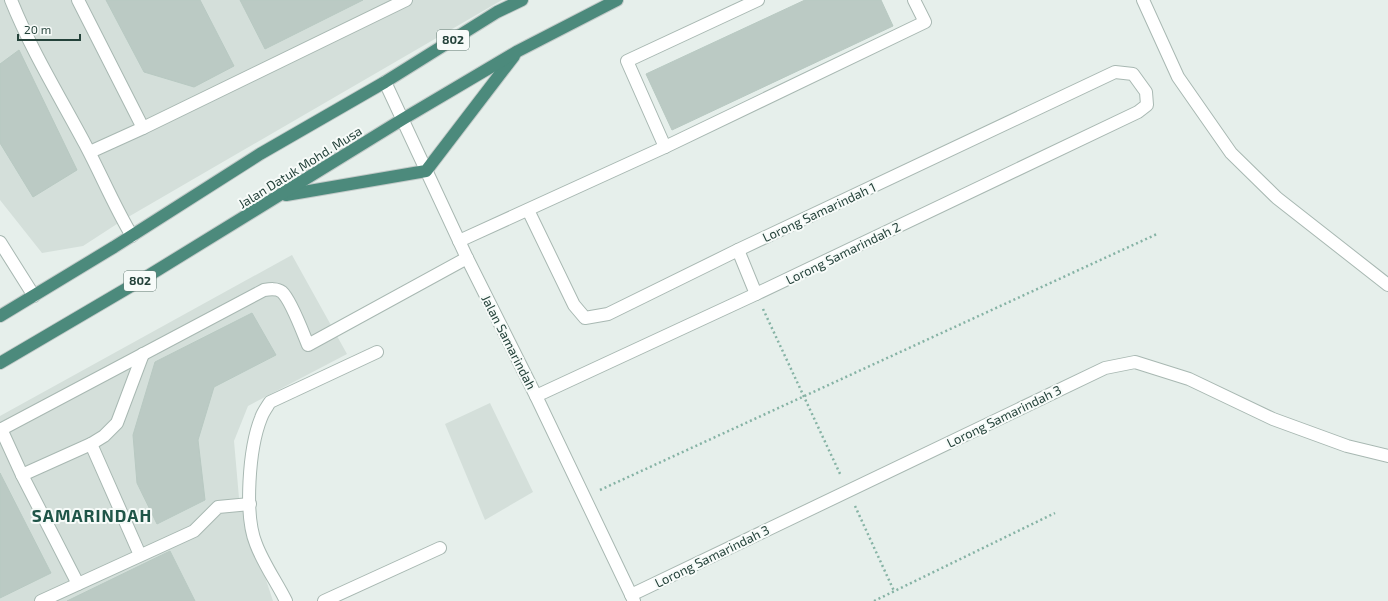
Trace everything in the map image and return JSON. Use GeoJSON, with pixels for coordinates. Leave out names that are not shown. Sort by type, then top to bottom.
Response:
{"type":"FeatureCollection","features":[{"type":"Feature","properties":{"kind":"highway","name":"802"},"geometry":{"type":"LineString","coordinates":[[0,316],[132,236],[260,154],[385,82],[496,12],[522,0]]}},
{"type":"Feature","properties":{"kind":"highway","name":"Jalan Datuk Mohd. Musa"},"geometry":{"type":"LineString","coordinates":[[0,362],[143,279],[403,119],[518,51],[617,0]]}},
{"type":"Feature","properties":{"kind":"highway"},"geometry":{"type":"LineString","coordinates":[[279,196],[426,171],[518,51]]}},
{"type":"Feature","properties":{"kind":"street"},"geometry":{"type":"LineString","coordinates":[[11,0],[21,25],[90,152],[108,193],[132,236]]}},
{"type":"Feature","properties":{"kind":"street"},"geometry":{"type":"LineString","coordinates":[[78,0],[143,128]]}},
{"type":"Feature","properties":{"kind":"street"},"geometry":{"type":"LineString","coordinates":[[90,152],[143,128],[406,0]]}},
{"type":"Feature","properties":{"kind":"street"},"geometry":{"type":"LineString","coordinates":[[666,147],[627,61],[758,0]]}},
{"type":"Feature","properties":{"kind":"street"},"geometry":{"type":"LineString","coordinates":[[459,241],[666,147],[925,22],[914,0]]}},
{"type":"Feature","properties":{"kind":"street"},"geometry":{"type":"LineString","coordinates":[[1143,0],[1178,77],[1231,153],[1277,198],[1388,285]]}},
{"type":"Feature","properties":{"kind":"street","name":"Lorong Samarindah 1"},"geometry":{"type":"LineString","coordinates":[[528,210],[574,305],[585,318],[608,314],[738,250],[1115,72],[1133,74],[1146,92],[1147,104]]}},
{"type":"Feature","properties":{"kind":"street","name":"Jalan Samarindah"},"geometry":{"type":"LineString","coordinates":[[385,82],[467,258],[536,396],[633,598]]}},
{"type":"Feature","properties":{"kind":"street","name":"Lorong Samarindah 2"},"geometry":{"type":"LineString","coordinates":[[536,396],[756,294],[1138,112],[1147,104]]}},
{"type":"Feature","properties":{"kind":"street"},"geometry":{"type":"LineString","coordinates":[[0,242],[34,296]]}},
{"type":"Feature","properties":{"kind":"street"},"geometry":{"type":"LineString","coordinates":[[738,250],[756,294]]}},
{"type":"Feature","properties":{"kind":"street"},"geometry":{"type":"LineString","coordinates":[[78,584],[0,430],[264,290],[275,289],[282,292],[288,299],[308,345],[467,258]]}},
{"type":"Feature","properties":{"kind":"street"},"geometry":{"type":"LineString","coordinates":[[286,601],[256,544],[249,519],[253,447],[261,417],[270,402],[377,352]]}},
{"type":"Feature","properties":{"kind":"street"},"geometry":{"type":"LineString","coordinates":[[22,475],[91,444],[104,436],[116,423],[143,354]]}},
{"type":"Feature","properties":{"kind":"street","name":"Lorong Samarindah 3"},"geometry":{"type":"LineString","coordinates":[[633,598],[848,491],[1106,368],[1135,362],[1189,379],[1273,419],[1324,438],[1346,446],[1388,456]]}},
{"type":"Feature","properties":{"kind":"street"},"geometry":{"type":"LineString","coordinates":[[91,444],[140,555]]}},
{"type":"Feature","properties":{"kind":"street"},"geometry":{"type":"LineString","coordinates":[[41,601],[194,531],[218,507],[250,504]]}},
{"type":"Feature","properties":{"kind":"street"},"geometry":{"type":"LineString","coordinates":[[324,601],[440,548]]}},
{"type":"Feature","properties":{"kind":"path"},"geometry":{"type":"LineString","coordinates":[[585,497],[1156,234]]}},
{"type":"Feature","properties":{"kind":"path"},"geometry":{"type":"LineString","coordinates":[[756,294],[894,591]]}},
{"type":"Feature","properties":{"kind":"path"},"geometry":{"type":"LineString","coordinates":[[874,601],[1055,513]]}},
{"type":"Feature","properties":{"kind":"shaded area"},"geometry":{"type":"Polygon","coordinates":[[[0,0],[502,0],[123,220],[83,246],[42,253],[0,200],[0,0]]]}},
{"type":"Feature","properties":{"kind":"shaded area"},"geometry":{"type":"Polygon","coordinates":[[[292,255],[347,354],[248,406],[234,441],[239,498],[273,601],[0,601],[0,416],[292,255]]]}},
{"type":"Feature","properties":{"kind":"shaded area"},"geometry":{"type":"Polygon","coordinates":[[[490,403],[533,492],[485,520],[445,424],[490,403]]]}},
{"type":"Feature","properties":{"kind":"building"},"geometry":{"type":"Polygon","coordinates":[[[106,0],[200,0],[234,66],[194,87],[144,72],[106,0]]]}},
{"type":"Feature","properties":{"kind":"building"},"geometry":{"type":"Polygon","coordinates":[[[240,0],[363,0],[265,49],[240,0]]]}},
{"type":"Feature","properties":{"kind":"building"},"geometry":{"type":"Polygon","coordinates":[[[805,0],[881,0],[893,26],[672,130],[646,74],[805,0]]]}},
{"type":"Feature","properties":{"kind":"building"},"geometry":{"type":"Polygon","coordinates":[[[19,50],[77,170],[33,197],[0,143],[0,64],[19,50]]]}},
{"type":"Feature","properties":{"kind":"building"},"geometry":{"type":"Polygon","coordinates":[[[252,313],[276,355],[214,387],[198,440],[205,500],[157,524],[137,483],[133,435],[155,362],[252,313]]]}},
{"type":"Feature","properties":{"kind":"building"},"geometry":{"type":"Polygon","coordinates":[[[0,473],[51,573],[0,598],[0,473]]]}},
{"type":"Feature","properties":{"kind":"building"},"geometry":{"type":"Polygon","coordinates":[[[170,551],[195,601],[67,601],[170,551]]]}},
{"type":"Feature","properties":{"kind":"district","name":"SAMARINDAH"},"geometry":{"type":"Point","coordinates":[92,516]}}]}
